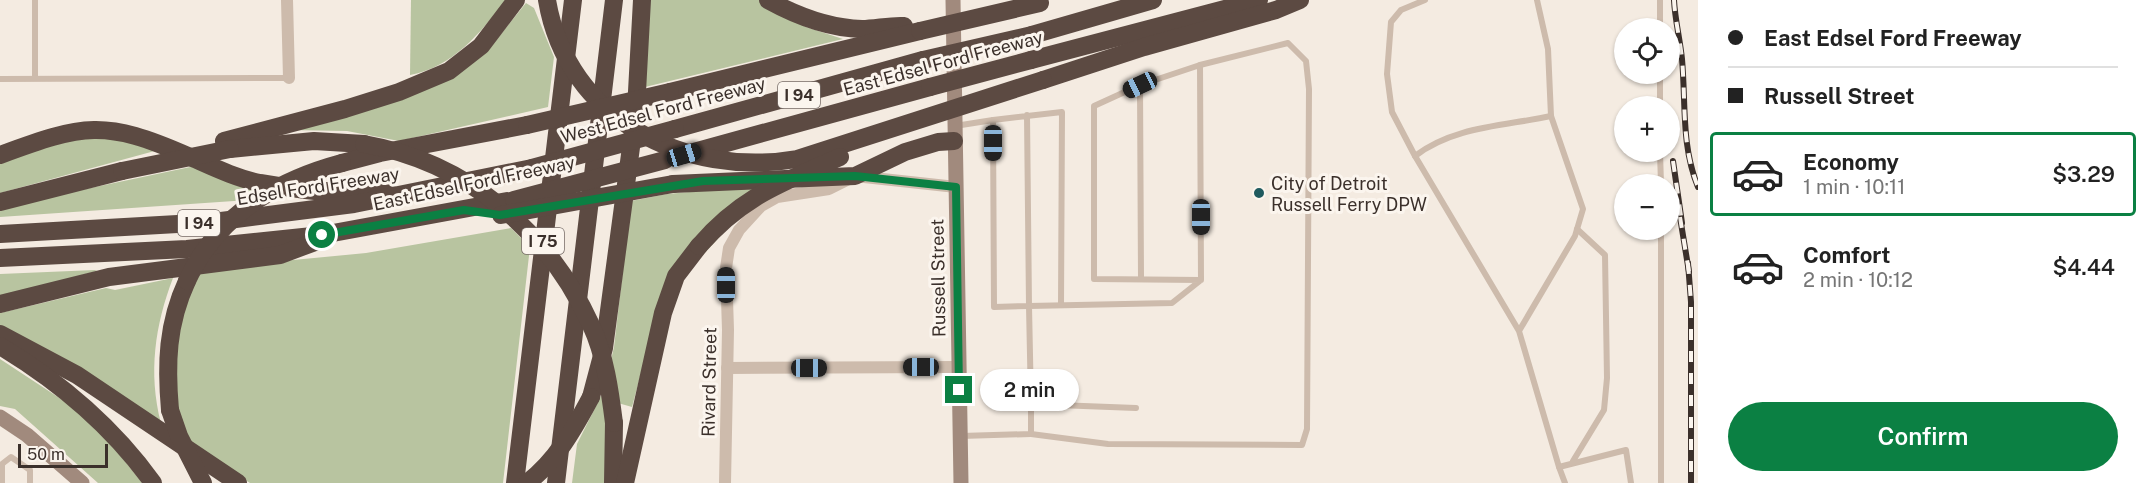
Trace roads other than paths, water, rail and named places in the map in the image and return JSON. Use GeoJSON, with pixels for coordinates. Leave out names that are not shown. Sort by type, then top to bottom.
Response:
{"type":"FeatureCollection","features":[{"type":"Feature","properties":{"kind":"highway"},"geometry":{"type":"LineString","coordinates":[[0,202],[227,145],[399,92],[449,71],[481,46],[516,0]]}},
{"type":"Feature","properties":{"kind":"highway"},"geometry":{"type":"LineString","coordinates":[[547,0],[554,27],[570,64],[610,112],[638,132],[682,153],[739,163],[781,162],[814,155],[1144,47],[1276,10],[1300,0]]}},
{"type":"Feature","properties":{"kind":"highway","name":"I 75"},"geometry":{"type":"LineString","coordinates":[[515,483],[573,0]]}},
{"type":"Feature","properties":{"kind":"highway","name":"I 75"},"geometry":{"type":"LineString","coordinates":[[556,483],[614,0]]}},
{"type":"Feature","properties":{"kind":"highway"},"geometry":{"type":"LineString","coordinates":[[527,483],[553,458],[573,430],[591,398],[604,348],[636,110],[642,0]]}},
{"type":"Feature","properties":{"kind":"highway"},"geometry":{"type":"LineString","coordinates":[[768,0],[820,23],[864,36]]}},
{"type":"Feature","properties":{"kind":"highway","name":"West Edsel Ford Freeway"},"geometry":{"type":"LineString","coordinates":[[532,168],[923,60],[1032,35],[1153,0]]}},
{"type":"Feature","properties":{"kind":"highway","name":"East Edsel Ford Freeway"},"geometry":{"type":"LineString","coordinates":[[322,235],[514,200],[1259,0]]}},
{"type":"Feature","properties":{"kind":"highway"},"geometry":{"type":"LineString","coordinates":[[203,483],[179,436],[170,410],[166,367],[168,343],[179,297],[197,260],[228,220],[296,177],[380,153],[527,125],[670,92],[864,36],[920,31],[1046,2]]}},
{"type":"Feature","properties":{"kind":"highway"},"geometry":{"type":"LineString","coordinates":[[625,483],[663,313],[676,276],[699,246],[733,210],[748,200],[921,120]]}},
{"type":"Feature","properties":{"kind":"highway"},"geometry":{"type":"LineString","coordinates":[[0,155],[57,134],[85,129],[108,130],[148,139],[258,183],[315,190],[371,188],[396,196]]}},
{"type":"Feature","properties":{"kind":"highway"},"geometry":{"type":"LineString","coordinates":[[464,210],[500,215],[673,184],[855,176],[905,152],[938,142],[954,133]]}},
{"type":"Feature","properties":{"kind":"highway"},"geometry":{"type":"LineString","coordinates":[[227,145],[314,141],[387,148],[431,163],[480,189],[528,229],[564,273],[592,327],[610,390],[614,423],[613,483]]}},
{"type":"Feature","properties":{"kind":"highway","name":"Edsel Ford Freeway"},"geometry":{"type":"LineString","coordinates":[[0,234],[213,222],[396,196],[532,168]]}},
{"type":"Feature","properties":{"kind":"highway"},"geometry":{"type":"LineString","coordinates":[[0,304],[109,277],[280,255],[310,246],[322,235]]}},
{"type":"Feature","properties":{"kind":"highway","name":"I 94"},"geometry":{"type":"LineString","coordinates":[[0,258],[187,249],[322,235]]}},
{"type":"Feature","properties":{"kind":"highway"},"geometry":{"type":"LineString","coordinates":[[0,334],[77,375],[238,483]]}},
{"type":"Feature","properties":{"kind":"highway"},"geometry":{"type":"LineString","coordinates":[[0,346],[82,404],[131,452],[153,483]]}},
{"type":"Feature","properties":{"kind":"street"},"geometry":{"type":"LineString","coordinates":[[287,0],[289,78]]}},
{"type":"Feature","properties":{"kind":"street","name":"Russell Street"},"geometry":{"type":"LineString","coordinates":[[953,0],[961,483]]}},
{"type":"Feature","properties":{"kind":"street"},"geometry":{"type":"LineString","coordinates":[[855,176],[956,187]]}},
{"type":"Feature","properties":{"kind":"street","name":"Rivard Street"},"geometry":{"type":"LineString","coordinates":[[725,483],[726,268],[729,248],[739,230],[761,206],[777,197],[829,189],[855,176]]}},
{"type":"Feature","properties":{"kind":"street"},"geometry":{"type":"LineString","coordinates":[[727,368],[959,367]]}},
{"type":"Feature","properties":{"kind":"street"},"geometry":{"type":"LineString","coordinates":[[2,419],[59,461],[82,483]]}},
{"type":"Feature","properties":{"kind":"lane"},"geometry":{"type":"LineString","coordinates":[[35,0],[35,78]]}},
{"type":"Feature","properties":{"kind":"lane"},"geometry":{"type":"LineString","coordinates":[[1425,0],[1401,10],[1391,22],[1387,74],[1392,112],[1415,156],[1519,331],[1565,483]]}},
{"type":"Feature","properties":{"kind":"lane"},"geometry":{"type":"LineString","coordinates":[[1519,331],[1577,229],[1582,209],[1551,116],[1548,49],[1537,0]]}},
{"type":"Feature","properties":{"kind":"lane"},"geometry":{"type":"LineString","coordinates":[[1660,0],[1660,18]]}},
{"type":"Feature","properties":{"kind":"lane"},"geometry":{"type":"LineString","coordinates":[[960,436],[1031,434],[1108,444],[1302,445],[1307,429],[1309,89],[1306,60],[1288,43],[1200,65],[1140,85],[1094,106],[1094,279],[1201,280]]}},
{"type":"Feature","properties":{"kind":"lane"},"geometry":{"type":"LineString","coordinates":[[1200,65],[1201,280]]}},
{"type":"Feature","properties":{"kind":"lane"},"geometry":{"type":"LineString","coordinates":[[0,79],[289,78]]}},
{"type":"Feature","properties":{"kind":"lane"},"geometry":{"type":"LineString","coordinates":[[1140,85],[1141,278]]}},
{"type":"Feature","properties":{"kind":"lane"},"geometry":{"type":"LineString","coordinates":[[954,133],[993,120],[1062,112],[1061,305]]}},
{"type":"Feature","properties":{"kind":"lane"},"geometry":{"type":"LineString","coordinates":[[1027,115],[1031,434]]}},
{"type":"Feature","properties":{"kind":"lane"},"geometry":{"type":"LineString","coordinates":[[1415,156],[1429,145],[1487,126],[1551,116]]}},
{"type":"Feature","properties":{"kind":"lane"},"geometry":{"type":"LineString","coordinates":[[993,120],[994,307],[1172,303],[1201,280]]}},
{"type":"Feature","properties":{"kind":"lane"},"geometry":{"type":"LineString","coordinates":[[1573,461],[1604,410],[1607,378],[1605,255],[1577,229]]}},
{"type":"Feature","properties":{"kind":"lane"},"geometry":{"type":"LineString","coordinates":[[1661,240],[1661,483]]}},
{"type":"Feature","properties":{"kind":"lane"},"geometry":{"type":"LineString","coordinates":[[1031,404],[1136,408]]}},
{"type":"Feature","properties":{"kind":"lane"},"geometry":{"type":"LineString","coordinates":[[1559,467],[1573,461],[1626,450],[1631,483]]}},
{"type":"Feature","properties":{"kind":"lane"},"geometry":{"type":"LineString","coordinates":[[2,483],[2,464],[11,458],[30,470],[30,483]]}},
{"type":"Feature","properties":{"kind":"railway"},"geometry":{"type":"LineString","coordinates":[[1674,0],[1682,59],[1689,156],[1698,187]]}},
{"type":"Feature","properties":{"kind":"railway"},"geometry":{"type":"LineString","coordinates":[[1673,162],[1682,223]]}},
{"type":"Feature","properties":{"kind":"railway"},"geometry":{"type":"LineString","coordinates":[[1680,217],[1689,272]]}},
{"type":"Feature","properties":{"kind":"railway"},"geometry":{"type":"LineString","coordinates":[[1688,263],[1691,302],[1691,483]]}},
{"type":"Feature","properties":{"kind":"place","name":"City of Detroit Russell Ferry DPW"},"geometry":{"type":"Point","coordinates":[1259,193]}}]}
